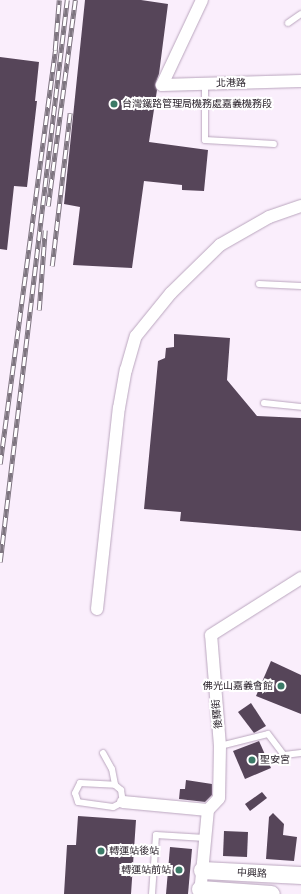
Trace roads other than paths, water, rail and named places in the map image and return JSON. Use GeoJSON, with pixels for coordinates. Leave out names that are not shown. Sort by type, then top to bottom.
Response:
{"type":"FeatureCollection","features":[{"type":"Feature","properties":{"kind":"street","name":"北港路"},"geometry":{"type":"LineString","coordinates":[[202,0],[162,85],[301,82]]}},
{"type":"Feature","properties":{"kind":"street"},"geometry":{"type":"LineString","coordinates":[[97,609],[119,408],[126,370],[136,336],[171,293],[220,245],[269,217],[301,206]]}},
{"type":"Feature","properties":{"kind":"street","name":"後驛街"},"geometry":{"type":"LineString","coordinates":[[200,892],[208,810],[219,798],[220,746],[211,635],[301,578]]}},
{"type":"Feature","properties":{"kind":"street"},"geometry":{"type":"LineString","coordinates":[[123,802],[208,810]]}},
{"type":"Feature","properties":{"kind":"street","name":"中興路"},"geometry":{"type":"LineString","coordinates":[[202,870],[301,875]]}},
{"type":"Feature","properties":{"kind":"street","name":"中興路"},"geometry":{"type":"LineString","coordinates":[[200,892],[271,894]]}},
{"type":"Feature","properties":{"kind":"lane"},"geometry":{"type":"LineString","coordinates":[[288,23],[301,14]]}},
{"type":"Feature","properties":{"kind":"lane"},"geometry":{"type":"LineString","coordinates":[[205,84],[205,140],[274,144]]}},
{"type":"Feature","properties":{"kind":"lane"},"geometry":{"type":"LineString","coordinates":[[259,284],[301,286]]}},
{"type":"Feature","properties":{"kind":"lane"},"geometry":{"type":"LineString","coordinates":[[264,403],[301,407]]}},
{"type":"Feature","properties":{"kind":"lane"},"geometry":{"type":"LineString","coordinates":[[220,746],[268,734],[284,755],[301,752]]}},
{"type":"Feature","properties":{"kind":"lane"},"geometry":{"type":"LineString","coordinates":[[103,753],[112,769],[115,785]]}},
{"type":"Feature","properties":{"kind":"lane"},"geometry":{"type":"LineString","coordinates":[[80,783],[115,785],[121,790],[123,802],[113,807],[78,802],[75,798],[76,788],[80,783]]}},
{"type":"Feature","properties":{"kind":"lane"},"geometry":{"type":"LineString","coordinates":[[152,894],[156,835],[205,838]]}},
{"type":"Feature","properties":{"kind":"railway"},"geometry":{"type":"LineString","coordinates":[[0,464],[55,50],[59,0]]}},
{"type":"Feature","properties":{"kind":"railway"},"geometry":{"type":"LineString","coordinates":[[0,562],[67,0]]}},
{"type":"Feature","properties":{"kind":"railway"},"geometry":{"type":"LineString","coordinates":[[48,206],[75,0]]}},
{"type":"Feature","properties":{"kind":"railway"},"geometry":{"type":"LineString","coordinates":[[52,266],[70,113]]}},
{"type":"Feature","properties":{"kind":"railway"},"geometry":{"type":"LineString","coordinates":[[39,310],[45,230]]}},
{"type":"Feature","properties":{"kind":"place","name":"台灣鐵路管理局機務處嘉義機務段"},"geometry":{"type":"Point","coordinates":[114,104]}},
{"type":"Feature","properties":{"kind":"place","name":"佛光山嘉義會館"},"geometry":{"type":"Point","coordinates":[281,686]}},
{"type":"Feature","properties":{"kind":"place","name":"聖安宮"},"geometry":{"type":"Point","coordinates":[252,760]}},
{"type":"Feature","properties":{"kind":"place","name":"轉運站後站"},"geometry":{"type":"Point","coordinates":[101,851]}},
{"type":"Feature","properties":{"kind":"place","name":"轉運站前站"},"geometry":{"type":"Point","coordinates":[179,870]}}]}
